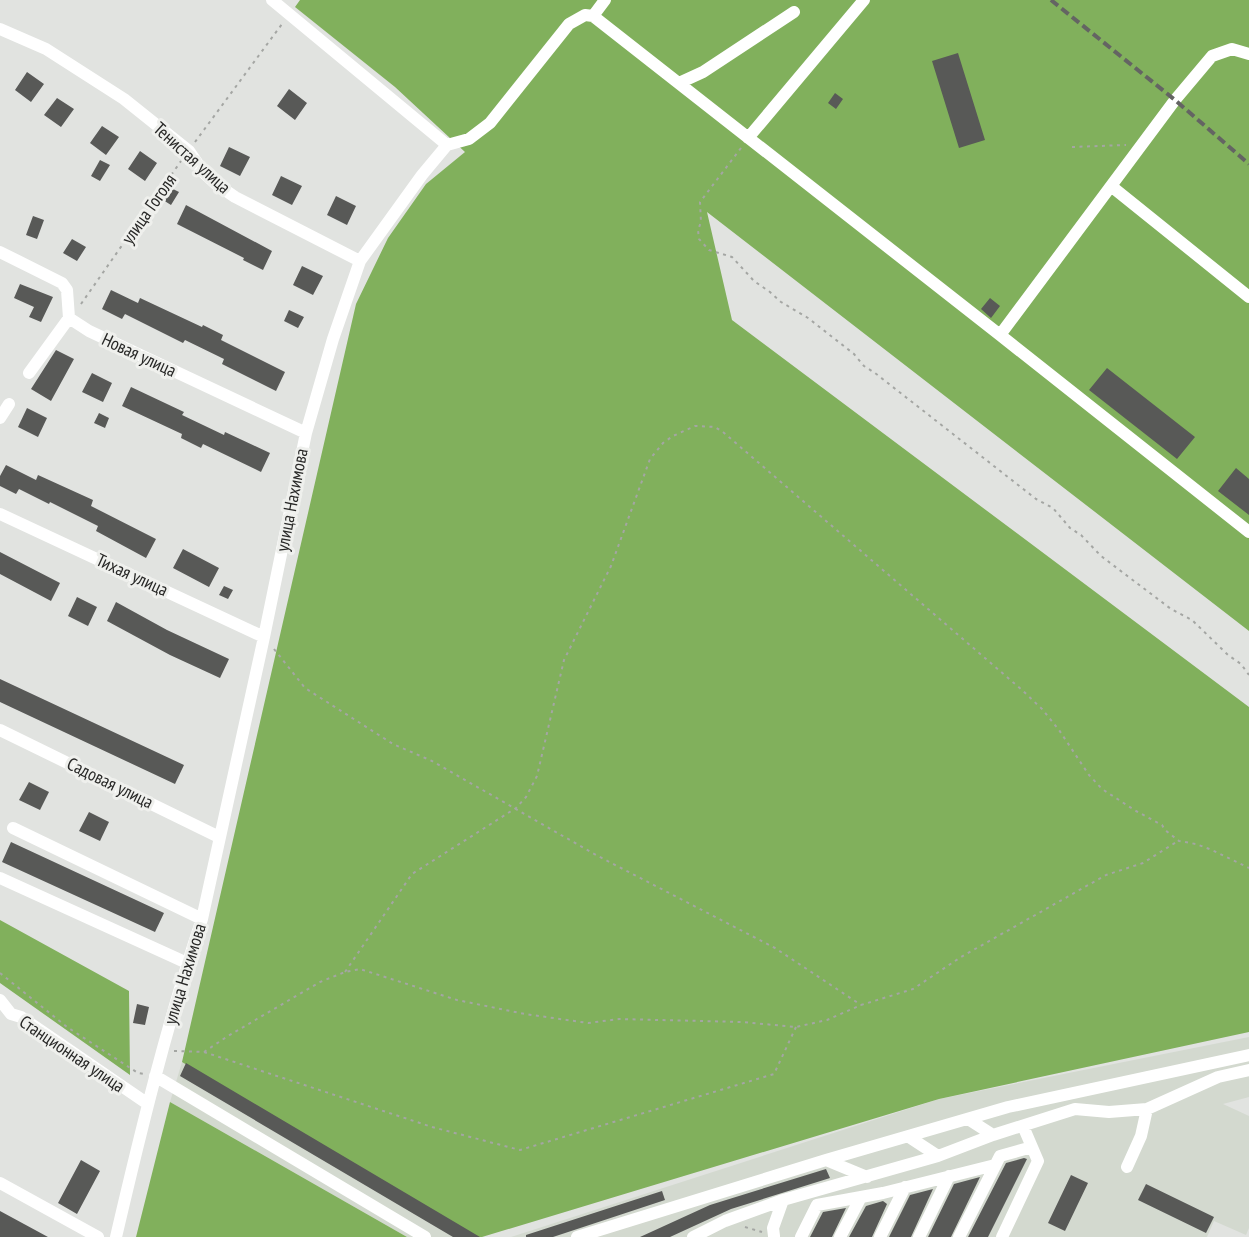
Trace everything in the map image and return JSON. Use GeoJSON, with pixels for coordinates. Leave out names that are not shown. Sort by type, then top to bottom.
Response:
{"type":"FeatureCollection","features":[{"type":"Feature","properties":{"kind":"street"},"geometry":{"type":"LineString","coordinates":[[272,0],[447,145],[469,139],[490,123],[569,24],[585,15],[593,16],[1249,532]]}},
{"type":"Feature","properties":{"kind":"street"},"geometry":{"type":"LineString","coordinates":[[593,16],[605,0]]}},
{"type":"Feature","properties":{"kind":"street"},"geometry":{"type":"LineString","coordinates":[[748,138],[864,0]]}},
{"type":"Feature","properties":{"kind":"street"},"geometry":{"type":"LineString","coordinates":[[679,83],[703,72],[794,12]]}},
{"type":"Feature","properties":{"kind":"street","name":"Тенистая улица"},"geometry":{"type":"LineString","coordinates":[[0,29],[46,49],[124,99],[189,151],[204,173],[225,190],[360,261]]}},
{"type":"Feature","properties":{"kind":"street"},"geometry":{"type":"LineString","coordinates":[[1000,335],[1175,100],[1212,56],[1232,49],[1249,54]]}},
{"type":"Feature","properties":{"kind":"street","name":"улица Нахимова"},"geometry":{"type":"LineString","coordinates":[[116,1237],[162,1050],[202,919],[306,433],[333,339],[360,261],[422,175],[447,145]]}},
{"type":"Feature","properties":{"kind":"street"},"geometry":{"type":"LineString","coordinates":[[1111,186],[1249,297]]}},
{"type":"Feature","properties":{"kind":"street"},"geometry":{"type":"LineString","coordinates":[[0,252],[62,284],[67,291],[69,318],[28,374]]}},
{"type":"Feature","properties":{"kind":"street","name":"Новая улица"},"geometry":{"type":"LineString","coordinates":[[69,318],[89,331],[306,433]]}},
{"type":"Feature","properties":{"kind":"street"},"geometry":{"type":"LineString","coordinates":[[0,417],[9,404]]}},
{"type":"Feature","properties":{"kind":"street","name":"Тихая улица"},"geometry":{"type":"LineString","coordinates":[[0,514],[264,637]]}},
{"type":"Feature","properties":{"kind":"street","name":"Садовая улица"},"geometry":{"type":"LineString","coordinates":[[0,730],[219,837]]}},
{"type":"Feature","properties":{"kind":"street"},"geometry":{"type":"LineString","coordinates":[[13,828],[202,919]]}},
{"type":"Feature","properties":{"kind":"street"},"geometry":{"type":"LineString","coordinates":[[0,878],[187,963]]}},
{"type":"Feature","properties":{"kind":"street","name":"Станционная улица"},"geometry":{"type":"LineString","coordinates":[[0,1000],[5,1015],[21,1017],[148,1104]]}},
{"type":"Feature","properties":{"kind":"street"},"geometry":{"type":"LineString","coordinates":[[578,1237],[591,1235],[826,1160],[1008,1107],[1249,1055]]}},
{"type":"Feature","properties":{"kind":"street"},"geometry":{"type":"LineString","coordinates":[[693,1237],[705,1234],[725,1221],[783,1200],[938,1156],[993,1135],[1075,1109],[1109,1112],[1147,1109],[1218,1077],[1249,1070]]}},
{"type":"Feature","properties":{"kind":"street"},"geometry":{"type":"LineString","coordinates":[[155,1076],[425,1237]]}},
{"type":"Feature","properties":{"kind":"street"},"geometry":{"type":"LineString","coordinates":[[1127,1167],[1141,1136],[1147,1109]]}},
{"type":"Feature","properties":{"kind":"street"},"geometry":{"type":"LineString","coordinates":[[968,1119],[993,1135]]}},
{"type":"Feature","properties":{"kind":"street"},"geometry":{"type":"LineString","coordinates":[[1002,1237],[1038,1161],[1023,1126]]}},
{"type":"Feature","properties":{"kind":"street"},"geometry":{"type":"LineString","coordinates":[[909,1137],[938,1156]]}},
{"type":"Feature","properties":{"kind":"street"},"geometry":{"type":"LineString","coordinates":[[958,1237],[1000,1156],[1032,1147]]}},
{"type":"Feature","properties":{"kind":"street"},"geometry":{"type":"LineString","coordinates":[[826,1160],[867,1177]]}},
{"type":"Feature","properties":{"kind":"street"},"geometry":{"type":"LineString","coordinates":[[801,1237],[817,1205],[861,1197],[995,1165]]}},
{"type":"Feature","properties":{"kind":"street"},"geometry":{"type":"LineString","coordinates":[[919,1237],[949,1176]]}},
{"type":"Feature","properties":{"kind":"street"},"geometry":{"type":"LineString","coordinates":[[0,1184],[98,1237]]}},
{"type":"Feature","properties":{"kind":"street"},"geometry":{"type":"LineString","coordinates":[[880,1237],[905,1187]]}},
{"type":"Feature","properties":{"kind":"street"},"geometry":{"type":"LineString","coordinates":[[840,1237],[861,1197]]}},
{"type":"Feature","properties":{"kind":"street"},"geometry":{"type":"LineString","coordinates":[[774,1236],[773,1228],[783,1200]]}},
{"type":"Feature","properties":{"kind":"path","name":"улица Гоголя"},"geometry":{"type":"LineString","coordinates":[[69,318],[90,293],[189,151],[289,14]]}},
{"type":"Feature","properties":{"kind":"path"},"geometry":{"type":"LineString","coordinates":[[748,138],[700,202],[699,239],[709,250],[732,257],[754,281],[781,302],[808,318],[854,354],[864,366],[958,439],[975,449],[1036,499],[1053,508],[1070,528],[1081,535],[1101,556],[1171,609],[1192,620],[1227,655],[1241,664],[1249,675]]}},
{"type":"Feature","properties":{"kind":"path"},"geometry":{"type":"LineString","coordinates":[[1072,147],[1141,145]]}},
{"type":"Feature","properties":{"kind":"path"},"geometry":{"type":"LineString","coordinates":[[345,972],[412,874],[516,808],[526,797],[537,776],[564,660],[611,566],[650,459],[663,443],[695,426],[715,427],[723,432],[1042,709],[1059,730],[1089,776],[1102,789],[1162,825],[1179,841],[1212,850],[1249,868]]}},
{"type":"Feature","properties":{"kind":"path"},"geometry":{"type":"LineString","coordinates":[[264,637],[305,687],[393,744],[432,761],[596,855],[775,948],[861,1005]]}},
{"type":"Feature","properties":{"kind":"path"},"geometry":{"type":"LineString","coordinates":[[204,1052],[320,982],[360,969],[457,1000],[525,1014],[588,1023],[619,1018],[742,1022],[796,1027],[827,1020],[861,1005],[913,990],[961,957],[1106,874],[1143,863],[1179,841]]}},
{"type":"Feature","properties":{"kind":"path"},"geometry":{"type":"LineString","coordinates":[[0,973],[67,1027],[138,1073],[155,1076]]}},
{"type":"Feature","properties":{"kind":"path"},"geometry":{"type":"LineString","coordinates":[[162,1050],[204,1052],[432,1127],[520,1150],[774,1074],[796,1027]]}},
{"type":"Feature","properties":{"kind":"path"},"geometry":{"type":"LineString","coordinates":[[745,1227],[774,1236]]}},
{"type":"Feature","properties":{"kind":"shaded area"},"geometry":{"type":"Polygon","coordinates":[[[1249,1037],[1249,1097],[1223,1104],[1249,1116],[1249,1228],[1246,1235],[1214,1221],[1207,1237],[511,1237],[939,1099],[1249,1037]]]}},
{"type":"Feature","properties":{"kind":"shaded area"},"geometry":{"type":"Polygon","coordinates":[[[182,1062],[465,1237],[407,1237],[170,1102],[182,1062]]]}},
{"type":"Feature","properties":{"kind":"green space"},"geometry":{"type":"Polygon","coordinates":[[[300,0],[1249,0],[1249,631],[707,212],[732,320],[1249,707],[1249,1032],[939,1099],[482,1237],[465,1237],[182,1062],[356,304],[388,238],[426,184],[465,152],[395,87],[295,7],[300,0]]]}},
{"type":"Feature","properties":{"kind":"green space"},"geometry":{"type":"Polygon","coordinates":[[[0,920],[129,991],[130,1075],[0,983],[0,920]]]}},
{"type":"Feature","properties":{"kind":"green space"},"geometry":{"type":"Polygon","coordinates":[[[170,1102],[407,1237],[136,1237],[170,1102]]]}},
{"type":"Feature","properties":{"kind":"building"},"geometry":{"type":"Polygon","coordinates":[[[958,53],[985,140],[959,148],[932,61],[958,53]]]}},
{"type":"Feature","properties":{"kind":"building"},"geometry":{"type":"Polygon","coordinates":[[[27,72],[44,84],[31,102],[15,90],[27,72]]]}},
{"type":"Feature","properties":{"kind":"building"},"geometry":{"type":"Polygon","coordinates":[[[289,89],[307,103],[295,120],[277,106],[289,89]]]}},
{"type":"Feature","properties":{"kind":"building"},"geometry":{"type":"Polygon","coordinates":[[[835,93],[843,99],[836,109],[828,103],[835,93]]]}},
{"type":"Feature","properties":{"kind":"building"},"geometry":{"type":"Polygon","coordinates":[[[57,98],[74,109],[61,127],[44,115],[57,98]]]}},
{"type":"Feature","properties":{"kind":"building"},"geometry":{"type":"Polygon","coordinates":[[[102,126],[119,137],[106,155],[90,143],[102,126]]]}},
{"type":"Feature","properties":{"kind":"building"},"geometry":{"type":"Polygon","coordinates":[[[229,147],[250,157],[240,176],[220,166],[229,147]]]}},
{"type":"Feature","properties":{"kind":"building"},"geometry":{"type":"Polygon","coordinates":[[[140,151],[157,163],[145,181],[128,169],[140,151]]]}},
{"type":"Feature","properties":{"kind":"building"},"geometry":{"type":"Polygon","coordinates":[[[100,160],[110,165],[100,181],[91,176],[100,160]]]}},
{"type":"Feature","properties":{"kind":"building"},"geometry":{"type":"Polygon","coordinates":[[[281,176],[302,186],[292,205],[272,195],[281,176]]]}},
{"type":"Feature","properties":{"kind":"building"},"geometry":{"type":"Polygon","coordinates":[[[171,188],[179,192],[171,205],[163,200],[171,188]]]}},
{"type":"Feature","properties":{"kind":"building"},"geometry":{"type":"Polygon","coordinates":[[[336,196],[356,206],[347,225],[327,215],[336,196]]]}},
{"type":"Feature","properties":{"kind":"building"},"geometry":{"type":"Polygon","coordinates":[[[186,205],[272,251],[263,270],[177,224],[186,205]]]}},
{"type":"Feature","properties":{"kind":"building"},"geometry":{"type":"Polygon","coordinates":[[[33,216],[44,220],[37,239],[26,235],[33,216]]]}},
{"type":"Feature","properties":{"kind":"building"},"geometry":{"type":"Polygon","coordinates":[[[72,239],[86,247],[77,261],[63,253],[72,239]]]}},
{"type":"Feature","properties":{"kind":"building"},"geometry":{"type":"Polygon","coordinates":[[[302,266],[323,276],[313,295],[293,285],[302,266]]]}},
{"type":"Feature","properties":{"kind":"building"},"geometry":{"type":"Polygon","coordinates":[[[20,284],[53,297],[41,322],[29,317],[34,307],[14,298],[20,284]]]}},
{"type":"Feature","properties":{"kind":"building"},"geometry":{"type":"Polygon","coordinates":[[[111,290],[138,303],[140,298],[202,327],[203,325],[223,335],[221,340],[285,372],[276,391],[222,364],[224,359],[185,340],[183,343],[125,314],[122,319],[102,309],[111,290]]]}},
{"type":"Feature","properties":{"kind":"building"},"geometry":{"type":"Polygon","coordinates":[[[990,298],[1000,306],[991,318],[981,309],[990,298]]]}},
{"type":"Feature","properties":{"kind":"building"},"geometry":{"type":"Polygon","coordinates":[[[289,310],[304,317],[298,328],[284,321],[289,310]]]}},
{"type":"Feature","properties":{"kind":"building"},"geometry":{"type":"Polygon","coordinates":[[[56,350],[74,359],[51,401],[31,389],[56,350]]]}},
{"type":"Feature","properties":{"kind":"building"},"geometry":{"type":"Polygon","coordinates":[[[1107,368],[1195,437],[1177,459],[1089,390],[1107,368]]]}},
{"type":"Feature","properties":{"kind":"building"},"geometry":{"type":"Polygon","coordinates":[[[92,373],[112,383],[103,402],[82,392],[92,373]]]}},
{"type":"Feature","properties":{"kind":"building"},"geometry":{"type":"Polygon","coordinates":[[[131,387],[184,412],[182,415],[224,435],[225,432],[270,453],[261,472],[203,444],[201,448],[181,438],[182,434],[122,406],[131,387]]]}},
{"type":"Feature","properties":{"kind":"building"},"geometry":{"type":"Polygon","coordinates":[[[27,408],[47,418],[38,437],[18,427],[27,408]]]}},
{"type":"Feature","properties":{"kind":"building"},"geometry":{"type":"Polygon","coordinates":[[[99,413],[109,418],[105,428],[94,423],[99,413]]]}},
{"type":"Feature","properties":{"kind":"building"},"geometry":{"type":"Polygon","coordinates":[[[6,465],[36,480],[38,475],[93,500],[91,506],[156,539],[146,558],[96,531],[98,526],[50,502],[49,504],[19,489],[16,494],[0,486],[0,476],[6,465]]]}},
{"type":"Feature","properties":{"kind":"building"},"geometry":{"type":"Polygon","coordinates":[[[1236,468],[1249,479],[1249,515],[1218,491],[1236,468]]]}},
{"type":"Feature","properties":{"kind":"building"},"geometry":{"type":"Polygon","coordinates":[[[183,549],[219,568],[209,587],[173,568],[183,549]]]}},
{"type":"Feature","properties":{"kind":"building"},"geometry":{"type":"Polygon","coordinates":[[[0,552],[60,583],[51,601],[0,574],[0,552]]]}},
{"type":"Feature","properties":{"kind":"building"},"geometry":{"type":"Polygon","coordinates":[[[224,586],[233,590],[228,599],[219,595],[224,586]]]}},
{"type":"Feature","properties":{"kind":"building"},"geometry":{"type":"Polygon","coordinates":[[[77,597],[97,607],[88,626],[68,616],[77,597]]]}},
{"type":"Feature","properties":{"kind":"building"},"geometry":{"type":"Polygon","coordinates":[[[116,602],[167,630],[229,659],[220,678],[170,655],[107,621],[116,602]]]}},
{"type":"Feature","properties":{"kind":"building"},"geometry":{"type":"Polygon","coordinates":[[[0,679],[184,765],[175,784],[0,702],[0,679]]]}},
{"type":"Feature","properties":{"kind":"building"},"geometry":{"type":"Polygon","coordinates":[[[29,782],[49,792],[40,810],[19,800],[29,782]]]}},
{"type":"Feature","properties":{"kind":"building"},"geometry":{"type":"Polygon","coordinates":[[[89,812],[109,822],[100,841],[79,831],[89,812]]]}},
{"type":"Feature","properties":{"kind":"building"},"geometry":{"type":"Polygon","coordinates":[[[11,842],[164,913],[155,932],[2,862],[11,842]]]}},
{"type":"Feature","properties":{"kind":"building"},"geometry":{"type":"Polygon","coordinates":[[[137,1004],[149,1007],[145,1025],[133,1023],[137,1004]]]}},
{"type":"Feature","properties":{"kind":"building"},"geometry":{"type":"Polygon","coordinates":[[[186,1063],[480,1237],[453,1237],[180,1076],[186,1063]]]}},
{"type":"Feature","properties":{"kind":"building"},"geometry":{"type":"Polygon","coordinates":[[[1027,1159],[988,1237],[968,1237],[1006,1163],[1027,1159]]]}},
{"type":"Feature","properties":{"kind":"building"},"geometry":{"type":"Polygon","coordinates":[[[81,1160],[100,1171],[77,1214],[58,1203],[81,1160]]]}},
{"type":"Feature","properties":{"kind":"building"},"geometry":{"type":"Polygon","coordinates":[[[826,1169],[830,1178],[731,1209],[670,1237],[640,1237],[710,1205],[826,1169]]]}},
{"type":"Feature","properties":{"kind":"building"},"geometry":{"type":"Polygon","coordinates":[[[1071,1175],[1088,1183],[1065,1231],[1048,1223],[1071,1175]]]}},
{"type":"Feature","properties":{"kind":"building"},"geometry":{"type":"Polygon","coordinates":[[[980,1177],[951,1237],[928,1237],[954,1184],[980,1177]]]}},
{"type":"Feature","properties":{"kind":"building"},"geometry":{"type":"Polygon","coordinates":[[[1146,1184],[1214,1217],[1206,1233],[1138,1200],[1146,1184]]]}},
{"type":"Feature","properties":{"kind":"building"},"geometry":{"type":"Polygon","coordinates":[[[933,1189],[911,1237],[889,1237],[910,1195],[933,1189]]]}},
{"type":"Feature","properties":{"kind":"building"},"geometry":{"type":"Polygon","coordinates":[[[662,1191],[665,1200],[553,1237],[526,1237],[526,1235],[662,1191]]]}},
{"type":"Feature","properties":{"kind":"building"},"geometry":{"type":"Polygon","coordinates":[[[883,1201],[887,1204],[872,1237],[849,1237],[866,1206],[883,1201]]]}},
{"type":"Feature","properties":{"kind":"building"},"geometry":{"type":"Polygon","coordinates":[[[846,1208],[832,1237],[810,1237],[823,1212],[846,1208]]]}},
{"type":"Feature","properties":{"kind":"building"},"geometry":{"type":"Polygon","coordinates":[[[0,1211],[48,1237],[0,1237],[0,1211]]]}},
{"type":"Feature","properties":{"kind":"railway"},"geometry":{"type":"LineString","coordinates":[[1051,0],[1175,100],[1249,164]]}}]}
